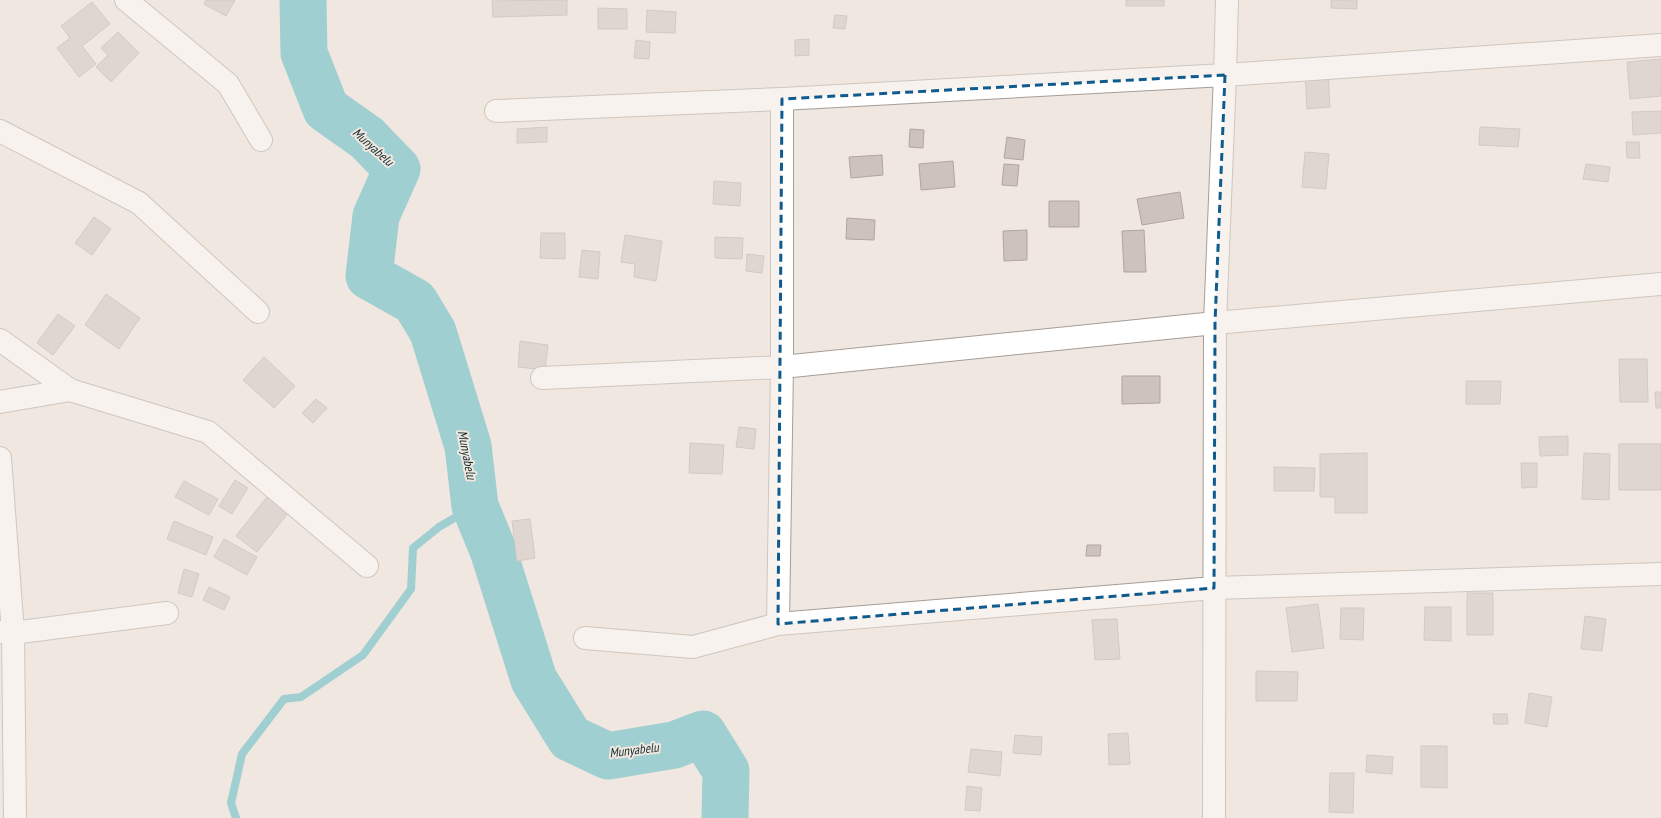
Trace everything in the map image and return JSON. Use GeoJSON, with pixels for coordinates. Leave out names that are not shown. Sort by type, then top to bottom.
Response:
{"type":"FeatureCollection","features":[{"type":"Feature","properties":{"kind":"street"},"geometry":{"type":"LineString","coordinates":[[126,0],[228,84],[261,140]]}},
{"type":"Feature","properties":{"kind":"street"},"geometry":{"type":"LineString","coordinates":[[1214,818],[1215,322],[1227,0]]}},
{"type":"Feature","properties":{"kind":"street"},"geometry":{"type":"LineString","coordinates":[[496,111],[782,99],[1225,75],[1661,45]]}},
{"type":"Feature","properties":{"kind":"street"},"geometry":{"type":"LineString","coordinates":[[778,624],[782,367],[782,99]]}},
{"type":"Feature","properties":{"kind":"street"},"geometry":{"type":"LineString","coordinates":[[0,132],[139,203],[258,312]]}},
{"type":"Feature","properties":{"kind":"street"},"geometry":{"type":"LineString","coordinates":[[542,378],[782,367],[1215,322],[1661,284]]}},
{"type":"Feature","properties":{"kind":"street"},"geometry":{"type":"LineString","coordinates":[[0,340],[70,390],[208,432],[367,566]]}},
{"type":"Feature","properties":{"kind":"street"},"geometry":{"type":"LineString","coordinates":[[0,402],[70,390]]}},
{"type":"Feature","properties":{"kind":"street"},"geometry":{"type":"LineString","coordinates":[[0,458],[6,632],[15,818]]}},
{"type":"Feature","properties":{"kind":"street"},"geometry":{"type":"LineString","coordinates":[[585,638],[693,647],[778,624],[1214,588],[1661,574]]}},
{"type":"Feature","properties":{"kind":"street"},"geometry":{"type":"LineString","coordinates":[[6,632],[167,613]]}},
{"type":"Feature","properties":{"kind":"highlighted area"},"geometry":{"type":"Polygon","coordinates":[[[1225,75],[1215,323],[1214,588],[778,624],[782,99],[1225,75]]]}},
{"type":"Feature","properties":{"kind":"building"},"geometry":{"type":"Polygon","coordinates":[[[206,0],[235,0],[226,16],[204,4],[206,0]]]}},
{"type":"Feature","properties":{"kind":"building"},"geometry":{"type":"Polygon","coordinates":[[[567,0],[567,15],[493,17],[492,1],[567,0]]]}},
{"type":"Feature","properties":{"kind":"building"},"geometry":{"type":"Polygon","coordinates":[[[1126,0],[1164,0],[1164,6],[1126,6],[1126,0]]]}},
{"type":"Feature","properties":{"kind":"building"},"geometry":{"type":"Polygon","coordinates":[[[1331,0],[1357,0],[1357,9],[1331,8],[1331,0]]]}},
{"type":"Feature","properties":{"kind":"building"},"geometry":{"type":"Polygon","coordinates":[[[92,2],[110,24],[82,46],[96,64],[79,77],[57,48],[70,38],[61,26],[92,2]]]}},
{"type":"Feature","properties":{"kind":"building"},"geometry":{"type":"Polygon","coordinates":[[[598,8],[627,9],[627,29],[598,29],[598,8]]]}},
{"type":"Feature","properties":{"kind":"building"},"geometry":{"type":"Polygon","coordinates":[[[647,10],[676,12],[675,33],[646,32],[647,10]]]}},
{"type":"Feature","properties":{"kind":"building"},"geometry":{"type":"Polygon","coordinates":[[[835,15],[847,16],[845,29],[833,28],[835,15]]]}},
{"type":"Feature","properties":{"kind":"building"},"geometry":{"type":"Polygon","coordinates":[[[118,32],[139,53],[111,82],[96,67],[108,55],[101,48],[118,32]]]}},
{"type":"Feature","properties":{"kind":"building"},"geometry":{"type":"Polygon","coordinates":[[[809,39],[809,55],[795,56],[795,40],[809,39]]]}},
{"type":"Feature","properties":{"kind":"building"},"geometry":{"type":"Polygon","coordinates":[[[636,40],[650,42],[649,59],[634,58],[636,40]]]}},
{"type":"Feature","properties":{"kind":"building"},"geometry":{"type":"Polygon","coordinates":[[[1661,59],[1661,96],[1630,99],[1627,62],[1661,59]]]}},
{"type":"Feature","properties":{"kind":"building"},"geometry":{"type":"Polygon","coordinates":[[[1328,71],[1330,107],[1307,109],[1305,72],[1328,71]]]}},
{"type":"Feature","properties":{"kind":"building"},"geometry":{"type":"Polygon","coordinates":[[[1661,111],[1661,133],[1633,135],[1632,112],[1661,111]]]}},
{"type":"Feature","properties":{"kind":"building"},"geometry":{"type":"Polygon","coordinates":[[[547,127],[547,142],[517,143],[517,129],[547,127]]]}},
{"type":"Feature","properties":{"kind":"building"},"geometry":{"type":"Polygon","coordinates":[[[1480,127],[1520,129],[1518,147],[1479,145],[1480,127]]]}},
{"type":"Feature","properties":{"kind":"building"},"geometry":{"type":"Polygon","coordinates":[[[910,129],[924,130],[923,148],[909,147],[910,129]]]}},
{"type":"Feature","properties":{"kind":"building"},"geometry":{"type":"Polygon","coordinates":[[[1007,137],[1025,140],[1023,160],[1004,158],[1007,137]]]}},
{"type":"Feature","properties":{"kind":"building"},"geometry":{"type":"Polygon","coordinates":[[[1626,142],[1639,142],[1640,158],[1627,158],[1626,142]]]}},
{"type":"Feature","properties":{"kind":"building"},"geometry":{"type":"Polygon","coordinates":[[[1305,152],[1329,154],[1326,189],[1302,187],[1305,152]]]}},
{"type":"Feature","properties":{"kind":"building"},"geometry":{"type":"Polygon","coordinates":[[[882,155],[883,175],[851,178],[849,157],[882,155]]]}},
{"type":"Feature","properties":{"kind":"building"},"geometry":{"type":"Polygon","coordinates":[[[953,161],[955,187],[921,190],[919,164],[953,161]]]}},
{"type":"Feature","properties":{"kind":"building"},"geometry":{"type":"Polygon","coordinates":[[[1004,164],[1019,165],[1017,186],[1002,185],[1004,164]]]}},
{"type":"Feature","properties":{"kind":"building"},"geometry":{"type":"Polygon","coordinates":[[[1586,164],[1610,167],[1608,182],[1583,179],[1586,164]]]}},
{"type":"Feature","properties":{"kind":"building"},"geometry":{"type":"Polygon","coordinates":[[[714,181],[741,183],[740,206],[713,204],[714,181]]]}},
{"type":"Feature","properties":{"kind":"building"},"geometry":{"type":"Polygon","coordinates":[[[1180,192],[1184,218],[1142,225],[1137,199],[1180,192]]]}},
{"type":"Feature","properties":{"kind":"building"},"geometry":{"type":"Polygon","coordinates":[[[1049,201],[1079,201],[1079,227],[1049,227],[1049,201]]]}},
{"type":"Feature","properties":{"kind":"building"},"geometry":{"type":"Polygon","coordinates":[[[94,217],[111,229],[92,255],[75,243],[94,217]]]}},
{"type":"Feature","properties":{"kind":"building"},"geometry":{"type":"Polygon","coordinates":[[[847,218],[875,220],[874,240],[846,239],[847,218]]]}},
{"type":"Feature","properties":{"kind":"building"},"geometry":{"type":"Polygon","coordinates":[[[1027,230],[1027,260],[1004,261],[1003,231],[1027,230]]]}},
{"type":"Feature","properties":{"kind":"building"},"geometry":{"type":"Polygon","coordinates":[[[1144,230],[1146,272],[1124,272],[1122,231],[1144,230]]]}},
{"type":"Feature","properties":{"kind":"building"},"geometry":{"type":"Polygon","coordinates":[[[541,233],[565,233],[565,259],[540,258],[541,233]]]}},
{"type":"Feature","properties":{"kind":"building"},"geometry":{"type":"Polygon","coordinates":[[[625,235],[662,241],[656,281],[634,277],[635,264],[621,262],[625,235]]]}},
{"type":"Feature","properties":{"kind":"building"},"geometry":{"type":"Polygon","coordinates":[[[715,237],[743,238],[742,259],[715,258],[715,237]]]}},
{"type":"Feature","properties":{"kind":"building"},"geometry":{"type":"Polygon","coordinates":[[[582,250],[600,252],[598,279],[579,277],[582,250]]]}},
{"type":"Feature","properties":{"kind":"building"},"geometry":{"type":"Polygon","coordinates":[[[747,254],[764,256],[762,273],[746,271],[747,254]]]}},
{"type":"Feature","properties":{"kind":"building"},"geometry":{"type":"Polygon","coordinates":[[[106,294],[140,318],[119,349],[85,325],[106,294]]]}},
{"type":"Feature","properties":{"kind":"building"},"geometry":{"type":"Polygon","coordinates":[[[58,314],[75,326],[53,355],[37,343],[58,314]]]}},
{"type":"Feature","properties":{"kind":"building"},"geometry":{"type":"Polygon","coordinates":[[[520,341],[548,345],[545,370],[518,367],[520,341]]]}},
{"type":"Feature","properties":{"kind":"building"},"geometry":{"type":"Polygon","coordinates":[[[264,357],[295,386],[274,408],[243,380],[264,357]]]}},
{"type":"Feature","properties":{"kind":"building"},"geometry":{"type":"Polygon","coordinates":[[[1619,359],[1647,359],[1648,402],[1620,402],[1619,359]]]}},
{"type":"Feature","properties":{"kind":"building"},"geometry":{"type":"Polygon","coordinates":[[[1122,376],[1160,376],[1160,403],[1122,404],[1122,376]]]}},
{"type":"Feature","properties":{"kind":"building"},"geometry":{"type":"Polygon","coordinates":[[[1466,381],[1501,381],[1500,404],[1466,404],[1466,381]]]}},
{"type":"Feature","properties":{"kind":"building"},"geometry":{"type":"Polygon","coordinates":[[[1655,392],[1661,392],[1661,408],[1656,408],[1655,392]]]}},
{"type":"Feature","properties":{"kind":"building"},"geometry":{"type":"Polygon","coordinates":[[[316,399],[327,408],[313,423],[302,413],[316,399]]]}},
{"type":"Feature","properties":{"kind":"building"},"geometry":{"type":"Polygon","coordinates":[[[739,427],[756,429],[754,449],[736,447],[739,427]]]}},
{"type":"Feature","properties":{"kind":"building"},"geometry":{"type":"Polygon","coordinates":[[[1568,436],[1568,455],[1540,456],[1539,437],[1568,436]]]}},
{"type":"Feature","properties":{"kind":"building"},"geometry":{"type":"Polygon","coordinates":[[[690,443],[724,445],[722,474],[689,473],[690,443]]]}},
{"type":"Feature","properties":{"kind":"building"},"geometry":{"type":"Polygon","coordinates":[[[1619,444],[1661,444],[1661,490],[1619,490],[1619,444]]]}},
{"type":"Feature","properties":{"kind":"building"},"geometry":{"type":"Polygon","coordinates":[[[1367,453],[1367,513],[1335,513],[1335,497],[1320,497],[1320,454],[1367,453]]]}},
{"type":"Feature","properties":{"kind":"building"},"geometry":{"type":"Polygon","coordinates":[[[1584,453],[1610,454],[1609,500],[1582,499],[1584,453]]]}},
{"type":"Feature","properties":{"kind":"building"},"geometry":{"type":"Polygon","coordinates":[[[1521,463],[1537,463],[1537,487],[1522,488],[1521,463]]]}},
{"type":"Feature","properties":{"kind":"building"},"geometry":{"type":"Polygon","coordinates":[[[1274,467],[1315,468],[1314,491],[1274,491],[1274,467]]]}},
{"type":"Feature","properties":{"kind":"building"},"geometry":{"type":"Polygon","coordinates":[[[235,480],[248,488],[232,514],[219,506],[235,480]]]}},
{"type":"Feature","properties":{"kind":"building"},"geometry":{"type":"Polygon","coordinates":[[[184,481],[218,499],[209,515],[175,497],[184,481]]]}},
{"type":"Feature","properties":{"kind":"building"},"geometry":{"type":"Polygon","coordinates":[[[267,497],[288,513],[257,552],[236,536],[267,497]]]}},
{"type":"Feature","properties":{"kind":"building"},"geometry":{"type":"Polygon","coordinates":[[[530,519],[535,558],[517,561],[512,521],[530,519]]]}},
{"type":"Feature","properties":{"kind":"building"},"geometry":{"type":"Polygon","coordinates":[[[174,521],[213,537],[206,555],[167,539],[174,521]]]}},
{"type":"Feature","properties":{"kind":"building"},"geometry":{"type":"Polygon","coordinates":[[[224,539],[257,557],[247,575],[214,557],[224,539]]]}},
{"type":"Feature","properties":{"kind":"building"},"geometry":{"type":"Polygon","coordinates":[[[1087,545],[1101,545],[1100,556],[1086,556],[1087,545]]]}},
{"type":"Feature","properties":{"kind":"building"},"geometry":{"type":"Polygon","coordinates":[[[184,569],[199,574],[192,597],[178,593],[184,569]]]}},
{"type":"Feature","properties":{"kind":"building"},"geometry":{"type":"Polygon","coordinates":[[[209,587],[230,597],[224,610],[203,600],[209,587]]]}},
{"type":"Feature","properties":{"kind":"building"},"geometry":{"type":"Polygon","coordinates":[[[1467,593],[1493,593],[1493,635],[1467,635],[1467,593]]]}},
{"type":"Feature","properties":{"kind":"building"},"geometry":{"type":"Polygon","coordinates":[[[1318,604],[1324,648],[1292,652],[1286,608],[1318,604]]]}},
{"type":"Feature","properties":{"kind":"building"},"geometry":{"type":"Polygon","coordinates":[[[1425,607],[1451,607],[1451,641],[1424,640],[1425,607]]]}},
{"type":"Feature","properties":{"kind":"building"},"geometry":{"type":"Polygon","coordinates":[[[1341,608],[1364,608],[1363,640],[1340,639],[1341,608]]]}},
{"type":"Feature","properties":{"kind":"building"},"geometry":{"type":"Polygon","coordinates":[[[1585,616],[1606,619],[1602,651],[1581,649],[1585,616]]]}},
{"type":"Feature","properties":{"kind":"building"},"geometry":{"type":"Polygon","coordinates":[[[1117,619],[1120,659],[1095,660],[1092,620],[1117,619]]]}},
{"type":"Feature","properties":{"kind":"building"},"geometry":{"type":"Polygon","coordinates":[[[1256,671],[1298,672],[1297,701],[1256,701],[1256,671]]]}},
{"type":"Feature","properties":{"kind":"building"},"geometry":{"type":"Polygon","coordinates":[[[1529,693],[1552,697],[1547,727],[1525,723],[1529,693]]]}},
{"type":"Feature","properties":{"kind":"building"},"geometry":{"type":"Polygon","coordinates":[[[1493,714],[1507,714],[1508,724],[1494,724],[1493,714]]]}},
{"type":"Feature","properties":{"kind":"building"},"geometry":{"type":"Polygon","coordinates":[[[1128,733],[1130,764],[1109,765],[1108,734],[1128,733]]]}},
{"type":"Feature","properties":{"kind":"building"},"geometry":{"type":"Polygon","coordinates":[[[1015,735],[1042,737],[1041,755],[1013,753],[1015,735]]]}},
{"type":"Feature","properties":{"kind":"building"},"geometry":{"type":"Polygon","coordinates":[[[1421,746],[1447,746],[1447,788],[1421,787],[1421,746]]]}},
{"type":"Feature","properties":{"kind":"building"},"geometry":{"type":"Polygon","coordinates":[[[971,749],[1002,752],[1000,776],[968,772],[971,749]]]}},
{"type":"Feature","properties":{"kind":"building"},"geometry":{"type":"Polygon","coordinates":[[[1367,755],[1393,757],[1392,774],[1366,772],[1367,755]]]}},
{"type":"Feature","properties":{"kind":"building"},"geometry":{"type":"Polygon","coordinates":[[[1330,773],[1354,773],[1353,813],[1329,812],[1330,773]]]}},
{"type":"Feature","properties":{"kind":"building"},"geometry":{"type":"Polygon","coordinates":[[[967,786],[982,788],[980,811],[965,810],[967,786]]]}},
{"type":"Feature","properties":{"kind":"waterway","name":"Munyabelu"},"geometry":{"type":"LineString","coordinates":[[303,0],[304,53],[326,109],[367,138],[397,169],[376,216],[369,276],[415,302],[433,332],[468,446],[475,506],[493,550],[534,680],[570,738],[608,756],[674,745],[703,734],[726,771],[725,818]]}},
{"type":"Feature","properties":{"kind":"waterway"},"geometry":{"type":"LineString","coordinates":[[236,818],[231,803],[242,754],[284,699],[301,697],[363,655],[411,589],[413,548],[439,527],[475,506]]}}]}
